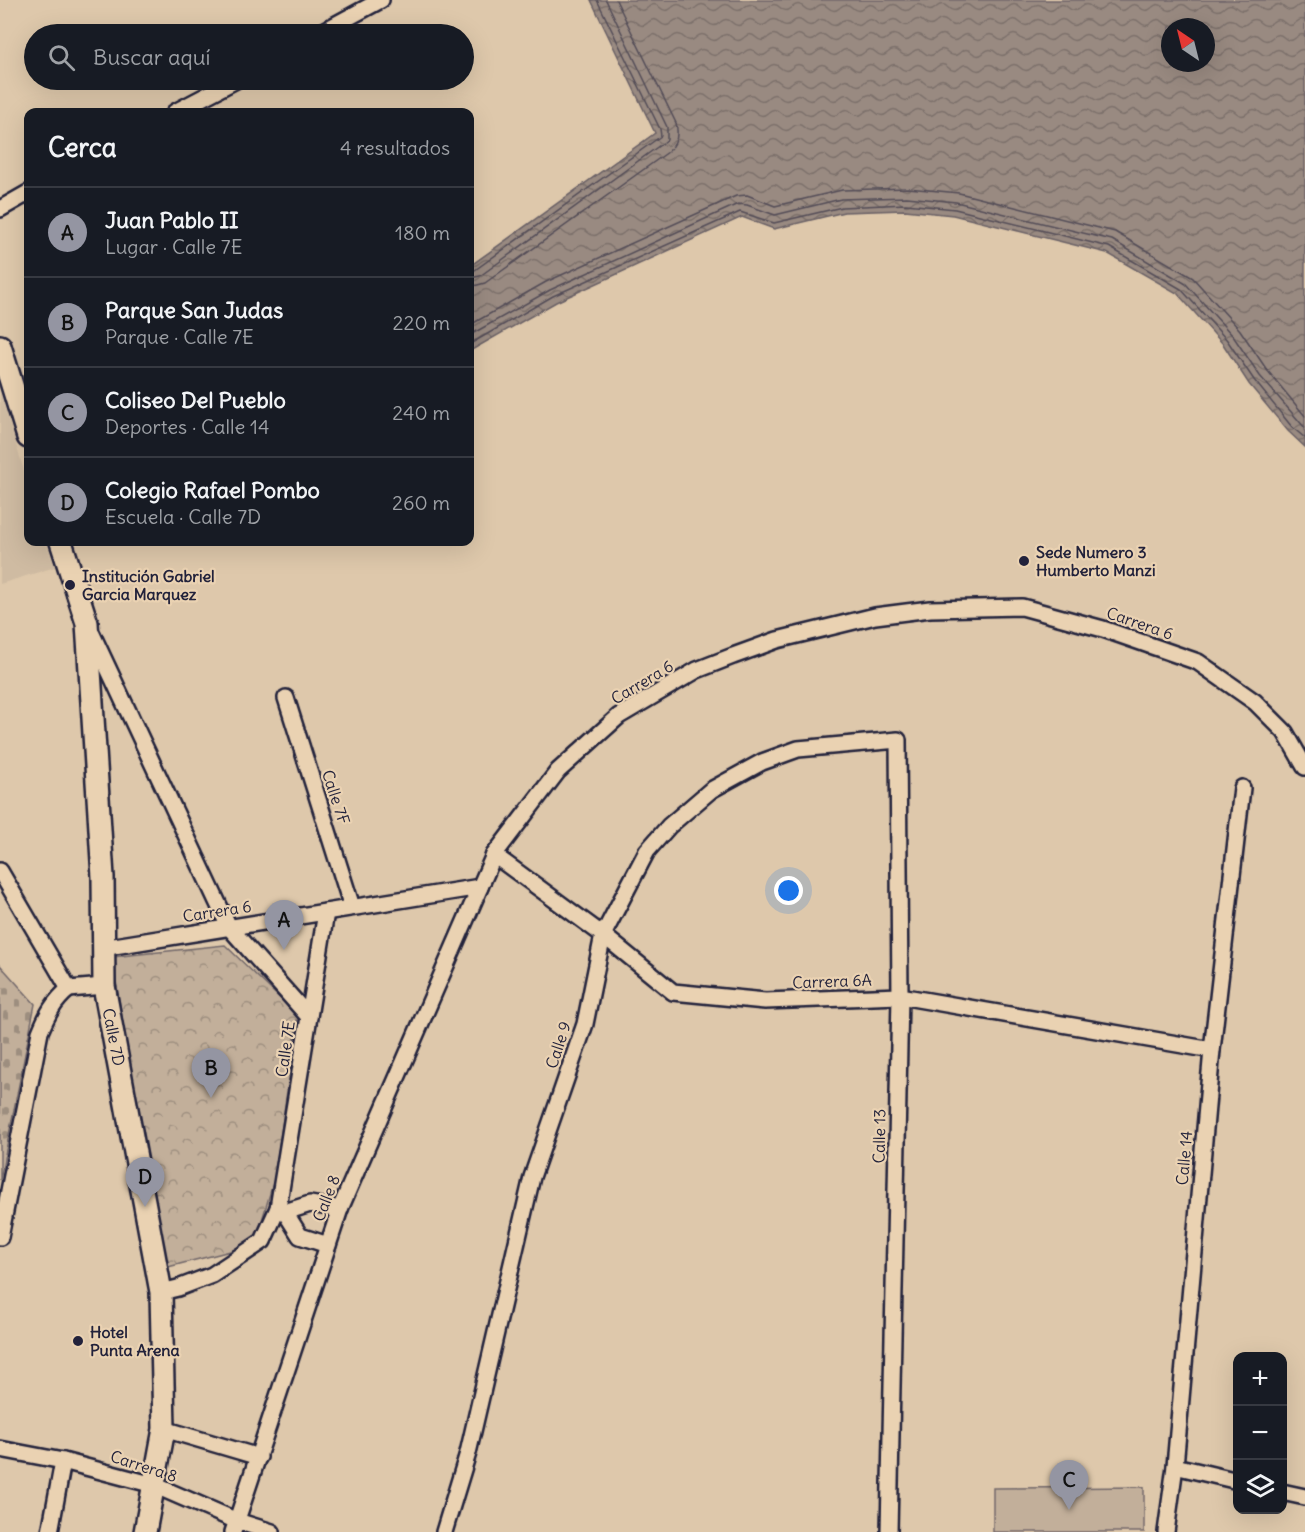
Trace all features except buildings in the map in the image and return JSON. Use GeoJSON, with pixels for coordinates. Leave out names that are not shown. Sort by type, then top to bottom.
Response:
{"type":"FeatureCollection","features":[{"type":"Feature","properties":{"kind":"main road"},"geometry":{"type":"LineString","coordinates":[[0,346],[24,424]]}},
{"type":"Feature","properties":{"kind":"main road","name":"Calle 7D"},"geometry":{"type":"LineString","coordinates":[[62,546],[87,623],[102,877],[104,986],[161,1292],[164,1429],[145,1532]]}},
{"type":"Feature","properties":{"kind":"street"},"geometry":{"type":"LineString","coordinates":[[337,24],[381,0]]}},
{"type":"Feature","properties":{"kind":"street"},"geometry":{"type":"LineString","coordinates":[[184,108],[217,90]]}},
{"type":"Feature","properties":{"kind":"street"},"geometry":{"type":"LineString","coordinates":[[0,209],[24,195]]}},
{"type":"Feature","properties":{"kind":"street","name":"Carrera 6"},"geometry":{"type":"LineString","coordinates":[[102,948],[480,886],[495,855],[558,771],[619,717],[697,670],[724,659],[777,640],[875,616],[930,609],[1022,607],[1104,629],[1198,662],[1255,702],[1285,732],[1305,767]]}},
{"type":"Feature","properties":{"kind":"street","name":"Calle 7E"},"geometry":{"type":"LineString","coordinates":[[87,623],[229,927],[309,1017],[282,1210],[263,1242],[212,1275],[161,1292]]}},
{"type":"Feature","properties":{"kind":"street","name":"Calle 7F"},"geometry":{"type":"LineString","coordinates":[[286,698],[352,907]]}},
{"type":"Feature","properties":{"kind":"street","name":"Calle 9"},"geometry":{"type":"LineString","coordinates":[[444,1532],[468,1453],[532,1177],[585,1024],[603,935],[647,852],[669,826],[711,790],[762,762],[798,749],[897,740]]}},
{"type":"Feature","properties":{"kind":"street","name":"Calle 13"},"geometry":{"type":"LineString","coordinates":[[889,1532],[900,996],[897,740]]}},
{"type":"Feature","properties":{"kind":"street","name":"Calle 14"},"geometry":{"type":"LineString","coordinates":[[1166,1532],[1175,1466],[1212,1050],[1242,788]]}},
{"type":"Feature","properties":{"kind":"street","name":"Carrera 6A"},"geometry":{"type":"LineString","coordinates":[[495,855],[603,935],[674,992],[765,1002],[900,996],[1212,1050]]}},
{"type":"Feature","properties":{"kind":"street"},"geometry":{"type":"LineString","coordinates":[[0,871],[69,989]]}},
{"type":"Feature","properties":{"kind":"street","name":"Calle 8"},"geometry":{"type":"LineString","coordinates":[[236,1526],[340,1209],[480,886]]}},
{"type":"Feature","properties":{"kind":"street"},"geometry":{"type":"LineString","coordinates":[[309,1017],[326,912]]}},
{"type":"Feature","properties":{"kind":"street"},"geometry":{"type":"LineString","coordinates":[[0,1235],[40,1032],[48,1012],[59,996],[69,989],[104,986]]}},
{"type":"Feature","properties":{"kind":"street"},"geometry":{"type":"LineString","coordinates":[[328,1245],[300,1236],[282,1210],[310,1203],[340,1209]]}},
{"type":"Feature","properties":{"kind":"street"},"geometry":{"type":"LineString","coordinates":[[164,1429],[259,1457]]}},
{"type":"Feature","properties":{"kind":"street","name":"Carrera 8"},"geometry":{"type":"LineString","coordinates":[[0,1449],[63,1461],[154,1485],[236,1526],[272,1532]]}},
{"type":"Feature","properties":{"kind":"street"},"geometry":{"type":"LineString","coordinates":[[50,1532],[63,1461]]}},
{"type":"Feature","properties":{"kind":"street"},"geometry":{"type":"LineString","coordinates":[[1175,1466],[1233,1480]]}},
{"type":"Feature","properties":{"kind":"street"},"geometry":{"type":"LineString","coordinates":[[1287,1493],[1305,1497]]}},
{"type":"Feature","properties":{"kind":"shaded area"},"geometry":{"type":"Polygon","coordinates":[[[0,392],[24,471],[24,546],[47,546],[55,567],[0,584],[0,392]]]}},
{"type":"Feature","properties":{"kind":"green space"},"geometry":{"type":"Polygon","coordinates":[[[225,945],[298,1016],[274,1180],[257,1237],[242,1248],[164,1268],[112,957],[225,945]]]}},
{"type":"Feature","properties":{"kind":"green space"},"geometry":{"type":"Polygon","coordinates":[[[0,965],[35,1004],[0,1180],[0,965]]]}},
{"type":"Feature","properties":{"kind":"green space"},"geometry":{"type":"Polygon","coordinates":[[[1144,1487],[1144,1532],[993,1532],[993,1488],[1144,1487]]]}},
{"type":"Feature","properties":{"kind":"water"},"geometry":{"type":"Polygon","coordinates":[[[591,0],[1305,0],[1305,447],[1288,431],[1249,384],[1223,344],[1177,293],[1107,253],[953,215],[905,210],[844,212],[774,229],[742,217],[556,302],[474,349],[474,263],[655,133],[591,0]]]}},
{"type":"Feature","properties":{"kind":"place","name":"Sede Numero 3 Humberto Manzi"},"geometry":{"type":"Point","coordinates":[1024,561]}},
{"type":"Feature","properties":{"kind":"place","name":"Institución Gabriel Garcia Marquez"},"geometry":{"type":"Point","coordinates":[70,585]}},
{"type":"Feature","properties":{"kind":"place","name":"Juan Pablo II"},"geometry":{"type":"Point","coordinates":[284,950]}},
{"type":"Feature","properties":{"kind":"place","name":"Parque San Judas"},"geometry":{"type":"Point","coordinates":[211,1098]}},
{"type":"Feature","properties":{"kind":"place","name":"Colegio Rafael Pombo"},"geometry":{"type":"Point","coordinates":[145,1207]}},
{"type":"Feature","properties":{"kind":"place","name":"Hotel Punta Arena"},"geometry":{"type":"Point","coordinates":[78,1341]}},
{"type":"Feature","properties":{"kind":"place","name":"Coliseo Del Pueblo"},"geometry":{"type":"Point","coordinates":[1069,1510]}}]}
